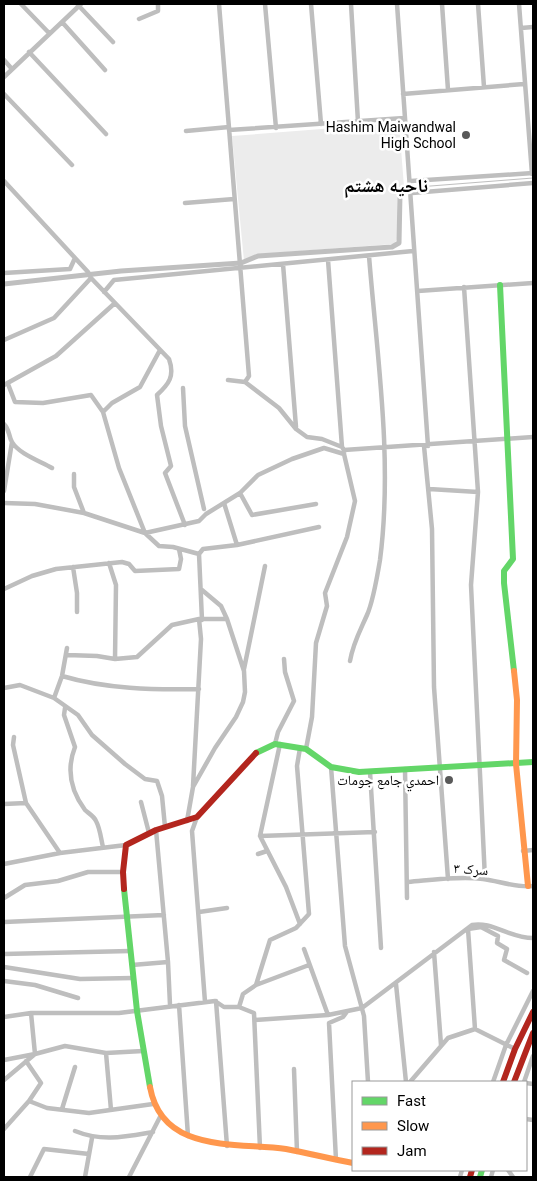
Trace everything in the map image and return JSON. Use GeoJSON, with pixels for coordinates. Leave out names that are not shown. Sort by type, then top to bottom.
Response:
{"type":"FeatureCollection","features":[{"type":"Feature","properties":{"kind":"main road"},"geometry":{"type":"LineString","coordinates":[[500,285],[509,439],[513,559],[504,571],[504,583],[516,700],[516,764],[523,851],[530,886]]}},
{"type":"Feature","properties":{"kind":"main road"},"geometry":{"type":"LineString","coordinates":[[352,1163],[284,1149],[227,1146],[188,1138],[160,1117],[153,1104],[137,1011],[123,872],[126,845],[156,830],[197,817],[256,753],[278,744],[303,748],[331,767],[370,772],[533,762]]}},
{"type":"Feature","properties":{"kind":"main road"},"geometry":{"type":"LineString","coordinates":[[503,1081],[515,1049],[533,1012]]}},
{"type":"Feature","properties":{"kind":"main road"},"geometry":{"type":"LineString","coordinates":[[516,1081],[533,1033]]}},
{"type":"Feature","properties":{"kind":"street"},"geometry":{"type":"LineString","coordinates":[[21,4],[49,33]]}},
{"type":"Feature","properties":{"kind":"street"},"geometry":{"type":"LineString","coordinates":[[4,77],[79,4],[113,42]]}},
{"type":"Feature","properties":{"kind":"street"},"geometry":{"type":"LineString","coordinates":[[139,19],[158,11],[158,4]]}},
{"type":"Feature","properties":{"kind":"street"},"geometry":{"type":"LineString","coordinates":[[219,4],[249,376],[244,382]]}},
{"type":"Feature","properties":{"kind":"street"},"geometry":{"type":"LineString","coordinates":[[265,4],[276,128]]}},
{"type":"Feature","properties":{"kind":"street"},"geometry":{"type":"LineString","coordinates":[[311,4],[321,124]]}},
{"type":"Feature","properties":{"kind":"street"},"geometry":{"type":"LineString","coordinates":[[351,4],[358,122]]}},
{"type":"Feature","properties":{"kind":"street"},"geometry":{"type":"LineString","coordinates":[[397,4],[404,118],[412,192],[413,251],[418,291],[429,489],[434,687],[448,879]]}},
{"type":"Feature","properties":{"kind":"street"},"geometry":{"type":"LineString","coordinates":[[442,4],[448,90]]}},
{"type":"Feature","properties":{"kind":"street"},"geometry":{"type":"LineString","coordinates":[[478,4],[484,87]]}},
{"type":"Feature","properties":{"kind":"street"},"geometry":{"type":"LineString","coordinates":[[411,182],[533,174],[524,84],[519,4]]}},
{"type":"Feature","properties":{"kind":"street"},"geometry":{"type":"LineString","coordinates":[[62,22],[105,70]]}},
{"type":"Feature","properties":{"kind":"street"},"geometry":{"type":"LineString","coordinates":[[521,28],[533,27]]}},
{"type":"Feature","properties":{"kind":"street"},"geometry":{"type":"LineString","coordinates":[[29,52],[106,134]]}},
{"type":"Feature","properties":{"kind":"street"},"geometry":{"type":"LineString","coordinates":[[4,60],[12,69]]}},
{"type":"Feature","properties":{"kind":"street"},"geometry":{"type":"LineString","coordinates":[[403,94],[524,84]]}},
{"type":"Feature","properties":{"kind":"street"},"geometry":{"type":"LineString","coordinates":[[4,94],[72,165]]}},
{"type":"Feature","properties":{"kind":"street"},"geometry":{"type":"LineString","coordinates":[[186,131],[276,128],[404,118]]}},
{"type":"Feature","properties":{"kind":"street"},"geometry":{"type":"LineString","coordinates":[[4,181],[88,272],[91,278],[169,359],[172,374],[170,382],[157,395],[161,426],[171,466],[164,474],[185,525]]}},
{"type":"Feature","properties":{"kind":"street"},"geometry":{"type":"LineString","coordinates":[[412,192],[533,184]]}},
{"type":"Feature","properties":{"kind":"street"},"geometry":{"type":"LineString","coordinates":[[185,203],[234,199]]}},
{"type":"Feature","properties":{"kind":"street"},"geometry":{"type":"LineString","coordinates":[[104,292],[114,280],[239,264],[283,264],[413,251]]}},
{"type":"Feature","properties":{"kind":"street"},"geometry":{"type":"LineString","coordinates":[[350,661],[353,643],[368,613],[380,562],[385,501],[384,448],[369,256]]}},
{"type":"Feature","properties":{"kind":"street"},"geometry":{"type":"LineString","coordinates":[[4,273],[70,269],[74,258]]}},
{"type":"Feature","properties":{"kind":"street"},"geometry":{"type":"LineString","coordinates":[[256,985],[270,940],[300,924],[309,914],[301,836],[297,766],[312,718],[316,643],[327,606],[325,593],[347,537],[355,501],[343,450],[328,260]]}},
{"type":"Feature","properties":{"kind":"street"},"geometry":{"type":"LineString","coordinates":[[283,264],[296,429]]}},
{"type":"Feature","properties":{"kind":"street"},"geometry":{"type":"LineString","coordinates":[[4,340],[54,318],[91,278]]}},
{"type":"Feature","properties":{"kind":"street"},"geometry":{"type":"LineString","coordinates":[[418,291],[533,283]]}},
{"type":"Feature","properties":{"kind":"street"},"geometry":{"type":"LineString","coordinates":[[464,287],[473,442],[478,492],[471,585],[485,879]]}},
{"type":"Feature","properties":{"kind":"street"},"geometry":{"type":"LineString","coordinates":[[115,303],[56,356],[6,384],[15,402],[43,403],[91,395],[103,412],[119,468],[145,533]]}},
{"type":"Feature","properties":{"kind":"street"},"geometry":{"type":"LineString","coordinates":[[103,412],[112,403],[140,387],[160,350]]}},
{"type":"Feature","properties":{"kind":"street"},"geometry":{"type":"LineString","coordinates":[[228,380],[244,382],[279,408],[296,429],[307,437],[322,438],[343,450]]}},
{"type":"Feature","properties":{"kind":"street"},"geometry":{"type":"LineString","coordinates":[[183,388],[185,426],[204,509]]}},
{"type":"Feature","properties":{"kind":"street"},"geometry":{"type":"LineString","coordinates":[[4,424],[9,429],[12,442],[4,491]]}},
{"type":"Feature","properties":{"kind":"street"},"geometry":{"type":"LineString","coordinates":[[145,533],[199,521],[240,494],[258,475],[292,459],[324,448],[343,450],[426,446],[533,436]]}},
{"type":"Feature","properties":{"kind":"street"},"geometry":{"type":"LineString","coordinates":[[12,442],[22,451],[52,468]]}},
{"type":"Feature","properties":{"kind":"street"},"geometry":{"type":"LineString","coordinates":[[74,474],[74,487],[84,513]]}},
{"type":"Feature","properties":{"kind":"street"},"geometry":{"type":"LineString","coordinates":[[429,489],[478,492]]}},
{"type":"Feature","properties":{"kind":"street"},"geometry":{"type":"LineString","coordinates":[[240,494],[252,514],[316,504]]}},
{"type":"Feature","properties":{"kind":"street"},"geometry":{"type":"LineString","coordinates":[[224,503],[237,545]]}},
{"type":"Feature","properties":{"kind":"street"},"geometry":{"type":"LineString","coordinates":[[4,504],[35,504],[84,513],[145,533],[160,546],[199,554]]}},
{"type":"Feature","properties":{"kind":"street"},"geometry":{"type":"LineString","coordinates":[[199,554],[206,548],[237,545],[319,527]]}},
{"type":"Feature","properties":{"kind":"street"},"geometry":{"type":"LineString","coordinates":[[4,589],[37,574],[73,567],[122,562],[128,564],[135,571],[179,568],[182,559],[179,549]]}},
{"type":"Feature","properties":{"kind":"street"},"geometry":{"type":"LineString","coordinates":[[187,821],[192,787],[199,689],[202,590],[199,554]]}},
{"type":"Feature","properties":{"kind":"street"},"geometry":{"type":"LineString","coordinates":[[109,563],[116,586],[115,659]]}},
{"type":"Feature","properties":{"kind":"street"},"geometry":{"type":"LineString","coordinates":[[192,787],[243,702],[244,671],[265,566]]}},
{"type":"Feature","properties":{"kind":"street"},"geometry":{"type":"LineString","coordinates":[[73,567],[77,592],[77,612]]}},
{"type":"Feature","properties":{"kind":"street"},"geometry":{"type":"LineString","coordinates":[[202,590],[221,606],[244,671]]}},
{"type":"Feature","properties":{"kind":"street"},"geometry":{"type":"LineString","coordinates":[[67,655],[98,656],[115,659],[137,657],[172,624],[227,619]]}},
{"type":"Feature","properties":{"kind":"street"},"geometry":{"type":"LineString","coordinates":[[54,698],[62,676],[67,648]]}},
{"type":"Feature","properties":{"kind":"street"},"geometry":{"type":"LineString","coordinates":[[284,659],[285,672],[294,701],[278,732],[278,744],[260,836],[286,887],[300,924]]}},
{"type":"Feature","properties":{"kind":"street"},"geometry":{"type":"LineString","coordinates":[[62,676],[115,687],[159,690],[199,689]]}},
{"type":"Feature","properties":{"kind":"street"},"geometry":{"type":"LineString","coordinates":[[4,688],[20,685],[54,698],[65,708],[78,715],[92,736],[125,764],[145,779],[157,781],[162,796],[165,827]]}},
{"type":"Feature","properties":{"kind":"street"},"geometry":{"type":"LineString","coordinates":[[65,708],[64,715],[75,747],[71,757],[70,776],[73,790],[86,810],[96,820],[103,847]]}},
{"type":"Feature","properties":{"kind":"street"},"geometry":{"type":"LineString","coordinates":[[14,737],[13,745],[26,803],[60,853]]}},
{"type":"Feature","properties":{"kind":"street"},"geometry":{"type":"LineString","coordinates":[[331,767],[345,946],[362,1008],[368,1081]]}},
{"type":"Feature","properties":{"kind":"street"},"geometry":{"type":"LineString","coordinates":[[406,769],[405,847],[408,882],[407,898]]}},
{"type":"Feature","properties":{"kind":"street"},"geometry":{"type":"LineString","coordinates":[[370,772],[381,948]]}},
{"type":"Feature","properties":{"kind":"street"},"geometry":{"type":"LineString","coordinates":[[141,802],[149,833]]}},
{"type":"Feature","properties":{"kind":"street"},"geometry":{"type":"LineString","coordinates":[[4,804],[26,803]]}},
{"type":"Feature","properties":{"kind":"street"},"geometry":{"type":"LineString","coordinates":[[197,817],[192,831],[205,1002]]}},
{"type":"Feature","properties":{"kind":"street"},"geometry":{"type":"LineString","coordinates":[[156,830],[170,1006]]}},
{"type":"Feature","properties":{"kind":"street"},"geometry":{"type":"LineString","coordinates":[[260,836],[374,832]]}},
{"type":"Feature","properties":{"kind":"street"},"geometry":{"type":"LineString","coordinates":[[4,864],[60,853],[126,845]]}},
{"type":"Feature","properties":{"kind":"street"},"geometry":{"type":"LineString","coordinates":[[523,851],[533,850]]}},
{"type":"Feature","properties":{"kind":"street"},"geometry":{"type":"LineString","coordinates":[[258,854],[267,851]]}},
{"type":"Feature","properties":{"kind":"street"},"geometry":{"type":"LineString","coordinates":[[4,898],[25,884],[58,881],[88,872],[123,872]]}},
{"type":"Feature","properties":{"kind":"street","name":"سرک ۳"},"geometry":{"type":"LineString","coordinates":[[408,882],[485,879],[530,886]]}},
{"type":"Feature","properties":{"kind":"street"},"geometry":{"type":"LineString","coordinates":[[199,912],[227,908]]}},
{"type":"Feature","properties":{"kind":"street"},"geometry":{"type":"LineString","coordinates":[[4,922],[164,916]]}},
{"type":"Feature","properties":{"kind":"street"},"geometry":{"type":"LineString","coordinates":[[255,1020],[328,1016],[362,1008],[472,925],[483,923],[514,936],[533,938]]}},
{"type":"Feature","properties":{"kind":"street"},"geometry":{"type":"LineString","coordinates":[[468,929],[481,927],[498,936],[497,944],[507,949],[504,960],[527,973]]}},
{"type":"Feature","properties":{"kind":"street"},"geometry":{"type":"LineString","coordinates":[[468,929],[475,1029]]}},
{"type":"Feature","properties":{"kind":"street"},"geometry":{"type":"LineString","coordinates":[[304,949],[328,1016]]}},
{"type":"Feature","properties":{"kind":"street"},"geometry":{"type":"LineString","coordinates":[[4,954],[130,951]]}},
{"type":"Feature","properties":{"kind":"street"},"geometry":{"type":"LineString","coordinates":[[434,952],[441,1045]]}},
{"type":"Feature","properties":{"kind":"street"},"geometry":{"type":"LineString","coordinates":[[132,965],[168,962]]}},
{"type":"Feature","properties":{"kind":"street"},"geometry":{"type":"LineString","coordinates":[[239,1007],[243,994],[256,985],[309,964]]}},
{"type":"Feature","properties":{"kind":"street"},"geometry":{"type":"LineString","coordinates":[[4,967],[80,979],[133,978]]}},
{"type":"Feature","properties":{"kind":"street"},"geometry":{"type":"LineString","coordinates":[[4,981],[35,985],[78,998]]}},
{"type":"Feature","properties":{"kind":"street"},"geometry":{"type":"LineString","coordinates":[[396,984],[406,1081]]}},
{"type":"Feature","properties":{"kind":"street"},"geometry":{"type":"LineString","coordinates":[[493,1081],[506,1045],[533,992]]}},
{"type":"Feature","properties":{"kind":"street"},"geometry":{"type":"LineString","coordinates":[[4,1017],[31,1013],[137,1011],[205,1002],[216,1002],[224,1007],[239,1007],[254,1013],[260,1149]]}},
{"type":"Feature","properties":{"kind":"street"},"geometry":{"type":"LineString","coordinates":[[216,1002],[227,1146]]}},
{"type":"Feature","properties":{"kind":"street"},"geometry":{"type":"LineString","coordinates":[[179,1005],[188,1138]]}},
{"type":"Feature","properties":{"kind":"street"},"geometry":{"type":"LineString","coordinates":[[31,1013],[35,1054]]}},
{"type":"Feature","properties":{"kind":"street"},"geometry":{"type":"LineString","coordinates":[[336,1160],[329,1023],[343,1017],[346,1013]]}},
{"type":"Feature","properties":{"kind":"street"},"geometry":{"type":"LineString","coordinates":[[411,1081],[448,1038],[475,1029],[515,1049]]}},
{"type":"Feature","properties":{"kind":"street"},"geometry":{"type":"LineString","coordinates":[[4,1060],[65,1046],[106,1053],[143,1050]]}},
{"type":"Feature","properties":{"kind":"street"},"geometry":{"type":"LineString","coordinates":[[106,1053],[112,1110]]}},
{"type":"Feature","properties":{"kind":"street"},"geometry":{"type":"LineString","coordinates":[[4,1080],[35,1054]]}},
{"type":"Feature","properties":{"kind":"street"},"geometry":{"type":"LineString","coordinates":[[526,1081],[533,1056]]}},
{"type":"Feature","properties":{"kind":"street"},"geometry":{"type":"LineString","coordinates":[[4,1129],[29,1101],[41,1083],[26,1061]]}},
{"type":"Feature","properties":{"kind":"street"},"geometry":{"type":"LineString","coordinates":[[62,1109],[75,1067]]}},
{"type":"Feature","properties":{"kind":"street"},"geometry":{"type":"LineString","coordinates":[[294,1069],[297,1152]]}},
{"type":"Feature","properties":{"kind":"street"},"geometry":{"type":"LineString","coordinates":[[29,1101],[47,1108],[89,1113],[153,1104]]}},
{"type":"Feature","properties":{"kind":"street"},"geometry":{"type":"LineString","coordinates":[[129,1177],[160,1117]]}},
{"type":"Feature","properties":{"kind":"street"},"geometry":{"type":"LineString","coordinates":[[74,1131],[92,1138],[120,1138],[152,1132]]}},
{"type":"Feature","properties":{"kind":"street"},"geometry":{"type":"LineString","coordinates":[[85,1177],[92,1138]]}},
{"type":"Feature","properties":{"kind":"street"},"geometry":{"type":"LineString","coordinates":[[30,1177],[44,1149],[90,1154]]}},
{"type":"Feature","properties":{"kind":"shaded area"},"geometry":{"type":"Polygon","coordinates":[[[399,123],[404,187],[399,188],[397,192],[398,238],[394,244],[259,254],[244,261],[232,136],[399,123]]]}},
{"type":"Feature","properties":{"kind":"waterway"},"geometry":{"type":"LineString","coordinates":[[418,187],[533,178]]}},
{"type":"Feature","properties":{"kind":"waterway"},"geometry":{"type":"LineString","coordinates":[[4,284],[121,271],[241,263],[258,256],[392,247],[399,243],[400,194],[402,189],[407,188]]}},
{"type":"Feature","properties":{"kind":"traffic: fast"},"geometry":{"type":"LineString","coordinates":[[500,285],[513,559],[504,571],[504,583],[514,671]]}},
{"type":"Feature","properties":{"kind":"traffic: fast"},"geometry":{"type":"LineString","coordinates":[[256,753],[275,744],[306,749],[331,767],[359,772],[533,762]]}},
{"type":"Feature","properties":{"kind":"traffic: fast"},"geometry":{"type":"LineString","coordinates":[[124,889],[137,1011],[150,1087]]}},
{"type":"Feature","properties":{"kind":"traffic: fast"},"geometry":{"type":"LineString","coordinates":[[480,1177],[482,1171]]}},
{"type":"Feature","properties":{"kind":"traffic: slow"},"geometry":{"type":"LineString","coordinates":[[514,671],[517,700],[516,764],[528,886]]}},
{"type":"Feature","properties":{"kind":"traffic: slow"},"geometry":{"type":"LineString","coordinates":[[150,1087],[157,1109],[169,1124],[185,1134],[224,1144],[286,1149],[352,1163]]}},
{"type":"Feature","properties":{"kind":"traffic: jam"},"geometry":{"type":"LineString","coordinates":[[124,889],[123,872],[126,845],[156,830],[197,817],[256,753]]}},
{"type":"Feature","properties":{"kind":"traffic: jam"},"geometry":{"type":"LineString","coordinates":[[503,1081],[515,1049],[533,1012]]}},
{"type":"Feature","properties":{"kind":"traffic: jam"},"geometry":{"type":"LineString","coordinates":[[514,1081],[533,1033]]}},
{"type":"Feature","properties":{"kind":"traffic: jam"},"geometry":{"type":"LineString","coordinates":[[470,1177],[472,1171]]}},
{"type":"Feature","properties":{"kind":"place","name":"Hashim Maiwandwal High School"},"geometry":{"type":"Point","coordinates":[466,135]}},
{"type":"Feature","properties":{"kind":"place","name":"احمدي جامع جومات"},"geometry":{"type":"Point","coordinates":[449,780]}},
{"type":"Feature","properties":{"kind":"district","name":"ناحیه هشتم"},"geometry":{"type":"Point","coordinates":[386,185]}}]}
